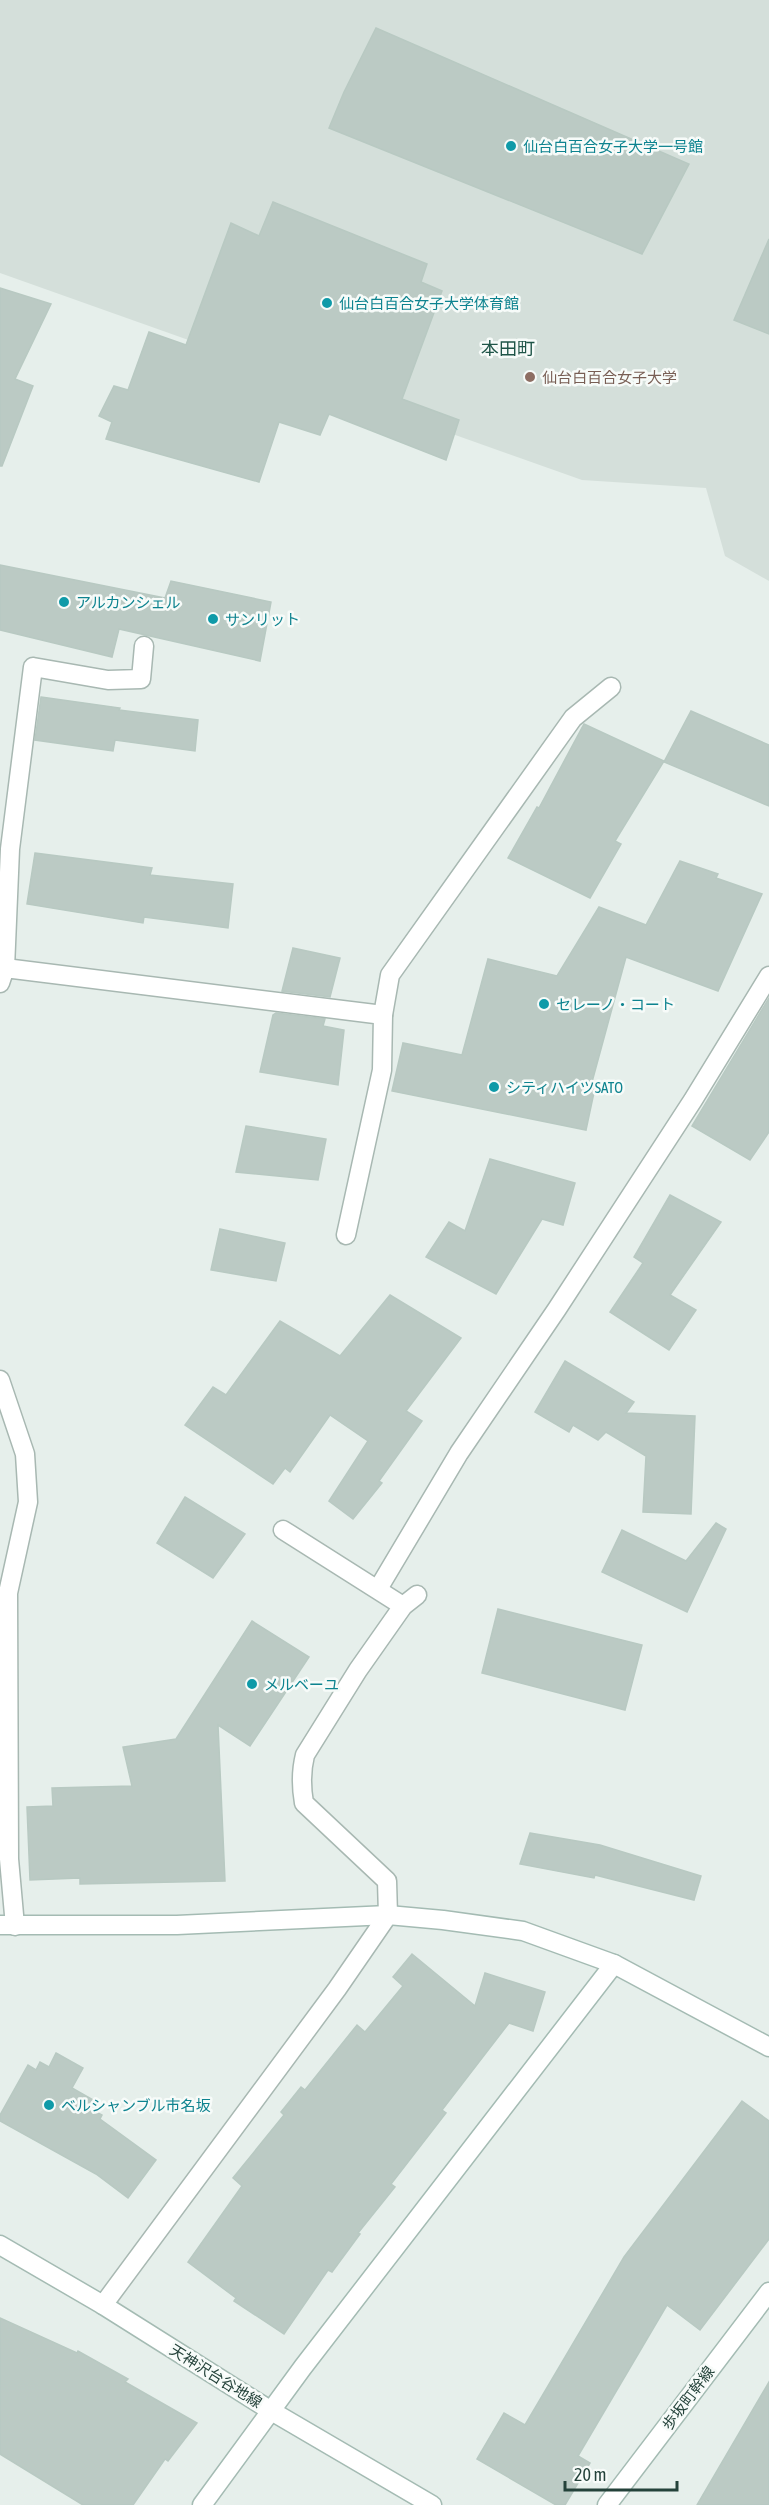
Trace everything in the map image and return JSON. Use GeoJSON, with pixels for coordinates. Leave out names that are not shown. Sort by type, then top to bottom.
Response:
{"type":"FeatureCollection","features":[{"type":"Feature","properties":{"kind":"street"},"geometry":{"type":"LineString","coordinates":[[144,646],[141,679],[108,680],[33,667],[10,849],[3,976],[383,1015]]}},
{"type":"Feature","properties":{"kind":"street"},"geometry":{"type":"LineString","coordinates":[[346,1235],[382,1070],[383,1015],[390,975],[573,718],[610,687]]}},
{"type":"Feature","properties":{"kind":"street"},"geometry":{"type":"LineString","coordinates":[[378,1590],[459,1453],[557,1309],[687,1110],[769,976]]}},
{"type":"Feature","properties":{"kind":"street"},"geometry":{"type":"LineString","coordinates":[[0,1380],[25,1454],[28,1502],[8,1593],[9,1859],[7,1925],[177,1925],[388,1915],[443,1920],[523,1932],[614,1964],[769,2047]]}},
{"type":"Feature","properties":{"kind":"street"},"geometry":{"type":"LineString","coordinates":[[102,2305],[337,1989],[388,1915],[387,1881],[304,1803],[301,1779],[305,1755],[358,1670],[410,1601],[378,1590],[283,1530]]}},
{"type":"Feature","properties":{"kind":"street"},"geometry":{"type":"LineString","coordinates":[[202,2505],[273,2412],[303,2367],[614,1964]]}},
{"type":"Feature","properties":{"kind":"street","name":"天神沢台谷地線"},"geometry":{"type":"LineString","coordinates":[[0,2245],[102,2305],[273,2412],[432,2505]]}},
{"type":"Feature","properties":{"kind":"street","name":"歩坂町幹線"},"geometry":{"type":"LineString","coordinates":[[607,2505],[769,2292]]}},
{"type":"Feature","properties":{"kind":"shaded area","name":"仙台白百合女子大学"},"geometry":{"type":"Polygon","coordinates":[[[0,0],[769,0],[769,581],[725,556],[706,488],[582,480],[0,273],[0,0]]]}},
{"type":"Feature","properties":{"kind":"building","name":"仙台白百合女子大学一号館"},"geometry":{"type":"Polygon","coordinates":[[[376,28],[689,164],[642,254],[329,128],[376,28]]]}},
{"type":"Feature","properties":{"kind":"building"},"geometry":{"type":"Polygon","coordinates":[[[273,202],[427,264],[421,282],[442,291],[402,399],[459,420],[446,460],[329,414],[320,435],[279,422],[259,482],[106,439],[112,422],[99,416],[114,386],[128,390],[149,332],[186,345],[231,223],[259,236],[273,202]]]}},
{"type":"Feature","properties":{"kind":"building"},"geometry":{"type":"Polygon","coordinates":[[[769,239],[769,334],[734,320],[769,239]]]}},
{"type":"Feature","properties":{"kind":"building"},"geometry":{"type":"Polygon","coordinates":[[[0,288],[51,304],[15,379],[33,386],[2,466],[0,466],[0,288]]]}},
{"type":"Feature","properties":{"kind":"building"},"geometry":{"type":"Polygon","coordinates":[[[0,565],[165,598],[171,581],[271,602],[260,661],[119,629],[112,657],[0,630],[0,565]]]}},
{"type":"Feature","properties":{"kind":"building"},"geometry":{"type":"Polygon","coordinates":[[[41,697],[198,720],[195,751],[115,740],[113,751],[35,740],[41,697]]]}},
{"type":"Feature","properties":{"kind":"building"},"geometry":{"type":"Polygon","coordinates":[[[691,711],[769,745],[769,806],[664,762],[691,711]]]}},
{"type":"Feature","properties":{"kind":"building"},"geometry":{"type":"Polygon","coordinates":[[[584,724],[664,761],[615,841],[621,844],[590,898],[508,858],[537,807],[539,808],[584,724]]]}},
{"type":"Feature","properties":{"kind":"building"},"geometry":{"type":"Polygon","coordinates":[[[35,853],[152,868],[150,875],[233,884],[228,928],[144,917],[143,923],[27,904],[35,853]]]}},
{"type":"Feature","properties":{"kind":"building"},"geometry":{"type":"Polygon","coordinates":[[[680,861],[718,874],[716,878],[762,894],[718,991],[626,957],[592,1082],[596,1083],[586,1130],[392,1091],[403,1043],[462,1055],[488,959],[557,976],[599,907],[646,925],[680,861]]]}},
{"type":"Feature","properties":{"kind":"building"},"geometry":{"type":"Polygon","coordinates":[[[293,948],[340,958],[330,997],[282,991],[293,948]]]}},
{"type":"Feature","properties":{"kind":"building"},"geometry":{"type":"Polygon","coordinates":[[[769,998],[769,1132],[750,1160],[692,1126],[769,998]]]}},
{"type":"Feature","properties":{"kind":"building"},"geometry":{"type":"Polygon","coordinates":[[[276,1013],[325,1019],[323,1026],[344,1030],[338,1085],[260,1072],[273,1015],[276,1013]]]}},
{"type":"Feature","properties":{"kind":"building"},"geometry":{"type":"Polygon","coordinates":[[[246,1126],[326,1139],[318,1180],[236,1172],[246,1126]]]}},
{"type":"Feature","properties":{"kind":"building"},"geometry":{"type":"Polygon","coordinates":[[[490,1159],[575,1183],[563,1225],[542,1219],[496,1294],[426,1257],[449,1222],[465,1231],[490,1159]]]}},
{"type":"Feature","properties":{"kind":"building"},"geometry":{"type":"Polygon","coordinates":[[[670,1195],[721,1222],[670,1295],[696,1310],[669,1350],[610,1312],[643,1263],[634,1257],[670,1195]]]}},
{"type":"Feature","properties":{"kind":"building"},"geometry":{"type":"Polygon","coordinates":[[[220,1229],[285,1243],[276,1281],[211,1270],[220,1229]]]}},
{"type":"Feature","properties":{"kind":"building"},"geometry":{"type":"Polygon","coordinates":[[[390,1295],[461,1338],[406,1411],[422,1421],[379,1481],[382,1483],[353,1519],[329,1501],[368,1441],[330,1415],[290,1472],[285,1468],[273,1484],[185,1425],[213,1387],[226,1395],[280,1321],[340,1356],[390,1295]]]}},
{"type":"Feature","properties":{"kind":"building"},"geometry":{"type":"Polygon","coordinates":[[[565,1361],[634,1402],[626,1413],[695,1416],[691,1514],[643,1512],[646,1456],[606,1432],[598,1440],[573,1425],[569,1432],[535,1412],[565,1361]]]}},
{"type":"Feature","properties":{"kind":"building"},"geometry":{"type":"Polygon","coordinates":[[[185,1497],[245,1534],[213,1578],[157,1543],[185,1497]]]}},
{"type":"Feature","properties":{"kind":"building"},"geometry":{"type":"Polygon","coordinates":[[[716,1523],[726,1529],[687,1612],[602,1572],[622,1530],[686,1561],[716,1523]]]}},
{"type":"Feature","properties":{"kind":"building"},"geometry":{"type":"Polygon","coordinates":[[[498,1609],[642,1645],[625,1710],[482,1673],[498,1609]]]}},
{"type":"Feature","properties":{"kind":"building"},"geometry":{"type":"Polygon","coordinates":[[[252,1621],[309,1657],[250,1746],[218,1725],[225,1881],[80,1884],[80,1878],[30,1880],[27,1807],[53,1806],[52,1788],[132,1786],[123,1747],[176,1739],[252,1621]]]}},
{"type":"Feature","properties":{"kind":"building"},"geometry":{"type":"Polygon","coordinates":[[[530,1833],[600,1845],[701,1876],[694,1900],[595,1875],[594,1878],[520,1864],[530,1833]]]}},
{"type":"Feature","properties":{"kind":"building"},"geometry":{"type":"Polygon","coordinates":[[[412,1954],[475,2006],[485,1973],[545,1992],[533,2031],[509,2023],[442,2110],[446,2113],[391,2184],[395,2187],[358,2233],[360,2234],[332,2272],[328,2270],[284,2334],[234,2301],[236,2298],[188,2262],[242,2186],[233,2178],[284,2115],[281,2112],[301,2087],[305,2090],[357,2025],[365,2032],[403,1986],[393,1977],[412,1954]]]}},
{"type":"Feature","properties":{"kind":"building","name":"ベルシャンブル市名坂"},"geometry":{"type":"Polygon","coordinates":[[[56,2053],[83,2068],[72,2088],[95,2101],[91,2109],[102,2115],[100,2119],[156,2160],[128,2198],[96,2174],[0,2121],[0,2115],[28,2065],[36,2070],[40,2062],[49,2067],[56,2053]]]}},
{"type":"Feature","properties":{"kind":"building"},"geometry":{"type":"Polygon","coordinates":[[[742,2101],[769,2121],[769,2239],[700,2330],[667,2305],[578,2456],[590,2463],[565,2505],[556,2505],[477,2459],[504,2413],[525,2425],[624,2257],[742,2101]]]}},
{"type":"Feature","properties":{"kind":"building"},"geometry":{"type":"Polygon","coordinates":[[[0,2318],[77,2353],[78,2351],[128,2379],[125,2382],[197,2423],[168,2461],[165,2459],[133,2505],[83,2505],[0,2454],[0,2318]]]}},
{"type":"Feature","properties":{"kind":"building"},"geometry":{"type":"Polygon","coordinates":[[[769,2382],[769,2505],[697,2505],[769,2382]]]}},
{"type":"Feature","properties":{"kind":"place","name":"仙台白百合女子大学一号館"},"geometry":{"type":"Point","coordinates":[511,146]}},
{"type":"Feature","properties":{"kind":"place","name":"仙台白百合女子大学体育館"},"geometry":{"type":"Point","coordinates":[327,303]}},
{"type":"Feature","properties":{"kind":"place","name":"仙台白百合女子大学"},"geometry":{"type":"Point","coordinates":[530,377]}},
{"type":"Feature","properties":{"kind":"place","name":"アルカンシェル"},"geometry":{"type":"Point","coordinates":[64,602]}},
{"type":"Feature","properties":{"kind":"place","name":"サンリット"},"geometry":{"type":"Point","coordinates":[213,619]}},
{"type":"Feature","properties":{"kind":"place","name":"セレーノ・コート"},"geometry":{"type":"Point","coordinates":[544,1004]}},
{"type":"Feature","properties":{"kind":"place","name":"シティハイツSATO"},"geometry":{"type":"Point","coordinates":[494,1087]}},
{"type":"Feature","properties":{"kind":"place","name":"メルベーユ"},"geometry":{"type":"Point","coordinates":[252,1684]}},
{"type":"Feature","properties":{"kind":"place","name":"ベルシャンブル市名坂"},"geometry":{"type":"Point","coordinates":[49,2105]}},
{"type":"Feature","properties":{"kind":"district","name":"本田町"},"geometry":{"type":"Point","coordinates":[508,348]}}]}
